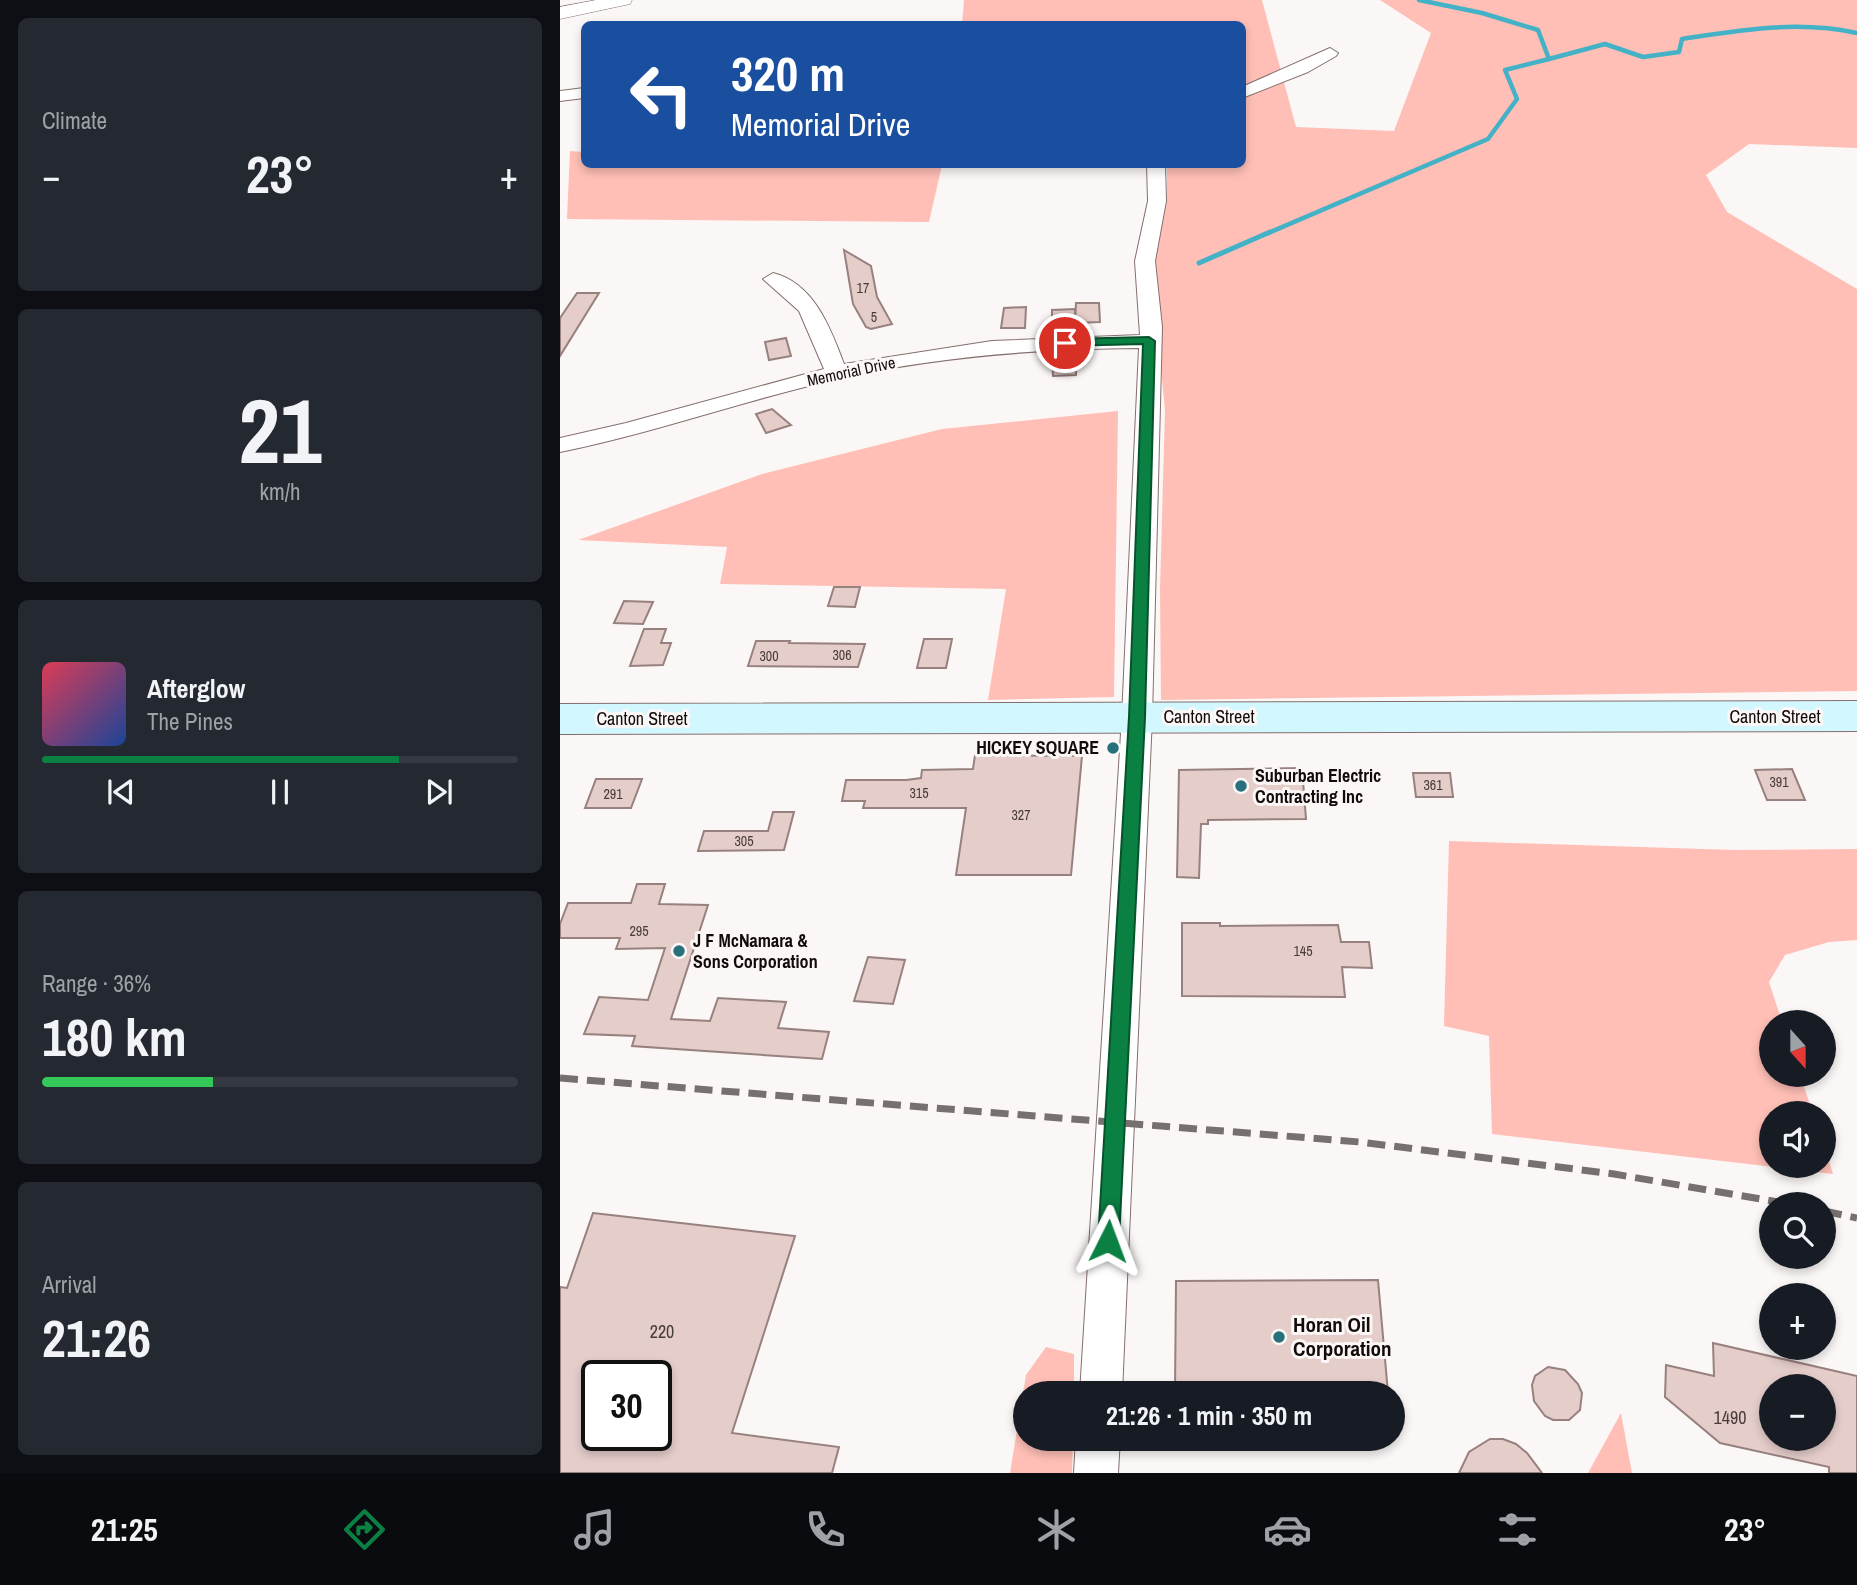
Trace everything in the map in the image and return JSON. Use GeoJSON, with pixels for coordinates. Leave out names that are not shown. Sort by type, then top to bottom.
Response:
{"type":"FeatureCollection","features":[{"type":"Feature","properties":{"kind":"main road","name":"Canton Street"},"geometry":{"type":"LineString","coordinates":[[560,719],[1857,716]]}},
{"type":"Feature","properties":{"kind":"street"},"geometry":{"type":"LineString","coordinates":[[560,13],[596,3],[623,0]]}},
{"type":"Feature","properties":{"kind":"street"},"geometry":{"type":"LineString","coordinates":[[1246,91],[1330,54]]}},
{"type":"Feature","properties":{"kind":"street"},"geometry":{"type":"LineString","coordinates":[[560,96],[581,93]]}},
{"type":"Feature","properties":{"kind":"street"},"geometry":{"type":"LineString","coordinates":[[1102,1381],[1137,717],[1151,327],[1145,261],[1157,201],[1156,168]]}},
{"type":"Feature","properties":{"kind":"street"},"geometry":{"type":"LineString","coordinates":[[773,279],[811,310],[836,372]]}},
{"type":"Feature","properties":{"kind":"street","name":"Memorial Drive"},"geometry":{"type":"LineString","coordinates":[[560,445],[624,431],[836,372],[985,349],[1149,341]]}},
{"type":"Feature","properties":{"kind":"street"},"geometry":{"type":"LineString","coordinates":[[1096,1473],[1097,1451]]}},
{"type":"Feature","properties":{"kind":"shaded area"},"geometry":{"type":"Polygon","coordinates":[[[964,0],[1262,0],[1296,127],[1394,131],[1431,33],[1380,0],[1857,0],[1857,148],[1749,144],[1706,175],[1727,212],[1857,289],[1857,691],[1161,700],[1160,589],[1165,410],[1157,327],[1155,257],[1167,201],[1167,168],[1246,168],[1246,21],[962,21],[964,0]]]}},
{"type":"Feature","properties":{"kind":"shaded area"},"geometry":{"type":"Polygon","coordinates":[[[570,151],[581,152],[581,168],[941,168],[929,222],[567,219],[570,151]]]}},
{"type":"Feature","properties":{"kind":"shaded area"},"geometry":{"type":"Polygon","coordinates":[[[1118,411],[1114,697],[988,700],[1006,589],[720,584],[727,547],[578,540],[762,474],[942,429],[1118,411]]]}},
{"type":"Feature","properties":{"kind":"shaded area"},"geometry":{"type":"Polygon","coordinates":[[[1449,841],[1734,850],[1857,849],[1857,940],[1829,942],[1785,955],[1769,982],[1778,1010],[1759,1010],[1759,1087],[1804,1087],[1809,1101],[1759,1101],[1759,1165],[1492,1134],[1489,1036],[1444,1026],[1449,841]]]}},
{"type":"Feature","properties":{"kind":"shaded area"},"geometry":{"type":"Polygon","coordinates":[[[1046,1347],[1074,1354],[1074,1381],[1025,1381],[1026,1375],[1046,1347]]]}},
{"type":"Feature","properties":{"kind":"shaded area"},"geometry":{"type":"Polygon","coordinates":[[[1621,1413],[1632,1473],[1588,1473],[1621,1413]]]}},
{"type":"Feature","properties":{"kind":"shaded area"},"geometry":{"type":"Polygon","coordinates":[[[1014,1451],[1073,1451],[1072,1473],[1010,1473],[1014,1451]]]}},
{"type":"Feature","properties":{"kind":"building"},"geometry":{"type":"Polygon","coordinates":[[[844,250],[871,266],[877,297],[892,324],[871,329],[866,327],[853,304],[844,250]]]}},
{"type":"Feature","properties":{"kind":"building"},"geometry":{"type":"Polygon","coordinates":[[[577,293],[599,293],[560,356],[560,318],[577,293]]]}},
{"type":"Feature","properties":{"kind":"building"},"geometry":{"type":"Polygon","coordinates":[[[1076,303],[1099,303],[1100,322],[1075,323],[1076,303]]]}},
{"type":"Feature","properties":{"kind":"building"},"geometry":{"type":"Polygon","coordinates":[[[1026,307],[1025,328],[1001,328],[1004,308],[1026,307]]]}},
{"type":"Feature","properties":{"kind":"building"},"geometry":{"type":"Polygon","coordinates":[[[1075,309],[1075,335],[1052,336],[1052,310],[1075,309]]]}},
{"type":"Feature","properties":{"kind":"building"},"geometry":{"type":"Polygon","coordinates":[[[786,338],[791,356],[769,360],[765,342],[786,338]]]}},
{"type":"Feature","properties":{"kind":"building"},"geometry":{"type":"Polygon","coordinates":[[[1076,352],[1076,375],[1053,376],[1052,353],[1076,352]]]}},
{"type":"Feature","properties":{"kind":"building"},"geometry":{"type":"Polygon","coordinates":[[[772,409],[791,425],[766,433],[756,414],[772,409]]]}},
{"type":"Feature","properties":{"kind":"building"},"geometry":{"type":"Polygon","coordinates":[[[834,587],[860,587],[855,607],[828,606],[834,587]]]}},
{"type":"Feature","properties":{"kind":"building"},"geometry":{"type":"Polygon","coordinates":[[[624,601],[653,602],[643,624],[614,623],[624,601]]]}},
{"type":"Feature","properties":{"kind":"building"},"geometry":{"type":"Polygon","coordinates":[[[644,629],[666,629],[661,643],[671,643],[663,665],[630,666],[644,629]]]}},
{"type":"Feature","properties":{"kind":"building"},"geometry":{"type":"Polygon","coordinates":[[[924,639],[952,639],[946,668],[917,668],[924,639]]]}},
{"type":"Feature","properties":{"kind":"building"},"geometry":{"type":"Polygon","coordinates":[[[756,641],[865,644],[858,667],[748,666],[756,641]]]}},
{"type":"Feature","properties":{"kind":"building"},"geometry":{"type":"Polygon","coordinates":[[[975,755],[1082,756],[1071,875],[956,875],[966,808],[863,808],[865,801],[842,801],[846,780],[906,780],[921,778],[922,770],[973,769],[975,755]]]}},
{"type":"Feature","properties":{"kind":"building","name":"Suburban Electric Contracting Inc"},"geometry":{"type":"Polygon","coordinates":[[[1302,768],[1306,819],[1208,820],[1208,824],[1201,824],[1199,878],[1177,877],[1179,770],[1302,768]]]}},
{"type":"Feature","properties":{"kind":"building"},"geometry":{"type":"Polygon","coordinates":[[[1792,769],[1805,800],[1767,800],[1755,770],[1792,769]]]}},
{"type":"Feature","properties":{"kind":"building"},"geometry":{"type":"Polygon","coordinates":[[[1413,773],[1450,773],[1453,797],[1416,797],[1413,773]]]}},
{"type":"Feature","properties":{"kind":"building"},"geometry":{"type":"Polygon","coordinates":[[[596,779],[642,779],[631,808],[585,808],[596,779]]]}},
{"type":"Feature","properties":{"kind":"building"},"geometry":{"type":"Polygon","coordinates":[[[773,812],[794,812],[784,850],[698,851],[704,831],[768,831],[773,812]]]}},
{"type":"Feature","properties":{"kind":"building","name":"J F McNamara & Sons Corporation"},"geometry":{"type":"Polygon","coordinates":[[[637,884],[665,884],[659,904],[708,905],[671,1019],[710,1021],[718,998],[786,1002],[778,1028],[829,1032],[822,1059],[632,1046],[635,1036],[584,1034],[599,997],[648,1000],[665,948],[616,949],[620,938],[560,938],[560,924],[568,903],[631,903],[637,884]]]}},
{"type":"Feature","properties":{"kind":"building"},"geometry":{"type":"Polygon","coordinates":[[[1182,923],[1220,923],[1220,926],[1338,925],[1341,942],[1369,942],[1372,968],[1342,967],[1345,997],[1182,996],[1182,923]]]}},
{"type":"Feature","properties":{"kind":"building","name":"J F McNamara & Sons Corporation"},"geometry":{"type":"Polygon","coordinates":[[[868,957],[905,960],[893,1004],[854,1001],[868,957]]]}},
{"type":"Feature","properties":{"kind":"building"},"geometry":{"type":"Polygon","coordinates":[[[593,1213],[795,1236],[732,1433],[839,1447],[832,1473],[560,1473],[560,1287],[567,1288],[593,1213]]]}},
{"type":"Feature","properties":{"kind":"building","name":"Horan Oil Corporation"},"geometry":{"type":"Polygon","coordinates":[[[1378,1280],[1387,1381],[1175,1381],[1176,1281],[1378,1280]]]}},
{"type":"Feature","properties":{"kind":"building"},"geometry":{"type":"Polygon","coordinates":[[[1713,1343],[1759,1354],[1759,1360],[1787,1360],[1857,1376],[1857,1473],[1829,1473],[1829,1467],[1720,1443],[1665,1397],[1666,1365],[1714,1376],[1713,1343]]]}},
{"type":"Feature","properties":{"kind":"building"},"geometry":{"type":"Polygon","coordinates":[[[1548,1367],[1565,1370],[1578,1384],[1582,1393],[1580,1410],[1569,1420],[1553,1420],[1545,1416],[1534,1401],[1532,1385],[1535,1376],[1548,1367]]]}},
{"type":"Feature","properties":{"kind":"building"},"geometry":{"type":"Polygon","coordinates":[[[1490,1439],[1503,1439],[1516,1444],[1527,1453],[1542,1473],[1459,1473],[1469,1452],[1490,1439]]]}},
{"type":"Feature","properties":{"kind":"waterway"},"geometry":{"type":"LineString","coordinates":[[1419,0],[1482,13],[1538,30],[1549,59]]}},
{"type":"Feature","properties":{"kind":"waterway"},"geometry":{"type":"LineString","coordinates":[[1549,59],[1605,44],[1643,57],[1679,52],[1682,39],[1770,28],[1813,27],[1857,33]]}},
{"type":"Feature","properties":{"kind":"waterway"},"geometry":{"type":"LineString","coordinates":[[1266,234],[1488,139],[1517,99],[1505,70],[1549,59]]}},
{"type":"Feature","properties":{"kind":"waterway"},"geometry":{"type":"LineString","coordinates":[[1199,263],[1270,232]]}},
{"type":"Feature","properties":{"kind":"railway"},"geometry":{"type":"LineString","coordinates":[[560,1078],[1360,1142],[1614,1174],[1759,1199]]}},
{"type":"Feature","properties":{"kind":"railway"},"geometry":{"type":"LineString","coordinates":[[1836,1214],[1857,1218]]}},
{"type":"Feature","properties":{"kind":"place","name":"HICKEY SQUARE"},"geometry":{"type":"Point","coordinates":[1113,748]}},
{"type":"Feature","properties":{"kind":"place","name":"Suburban Electric Contracting Inc"},"geometry":{"type":"Point","coordinates":[1241,786]}},
{"type":"Feature","properties":{"kind":"place","name":"J F McNamara & Sons Corporation"},"geometry":{"type":"Point","coordinates":[679,951]}},
{"type":"Feature","properties":{"kind":"place","name":"Horan Oil Corporation"},"geometry":{"type":"Point","coordinates":[1279,1337]}},
{"type":"Feature","properties":{"kind":"route"},"geometry":{"type":"LineString","coordinates":[[1065,343],[1149,341],[1137,717],[1108,1241]]}}]}
